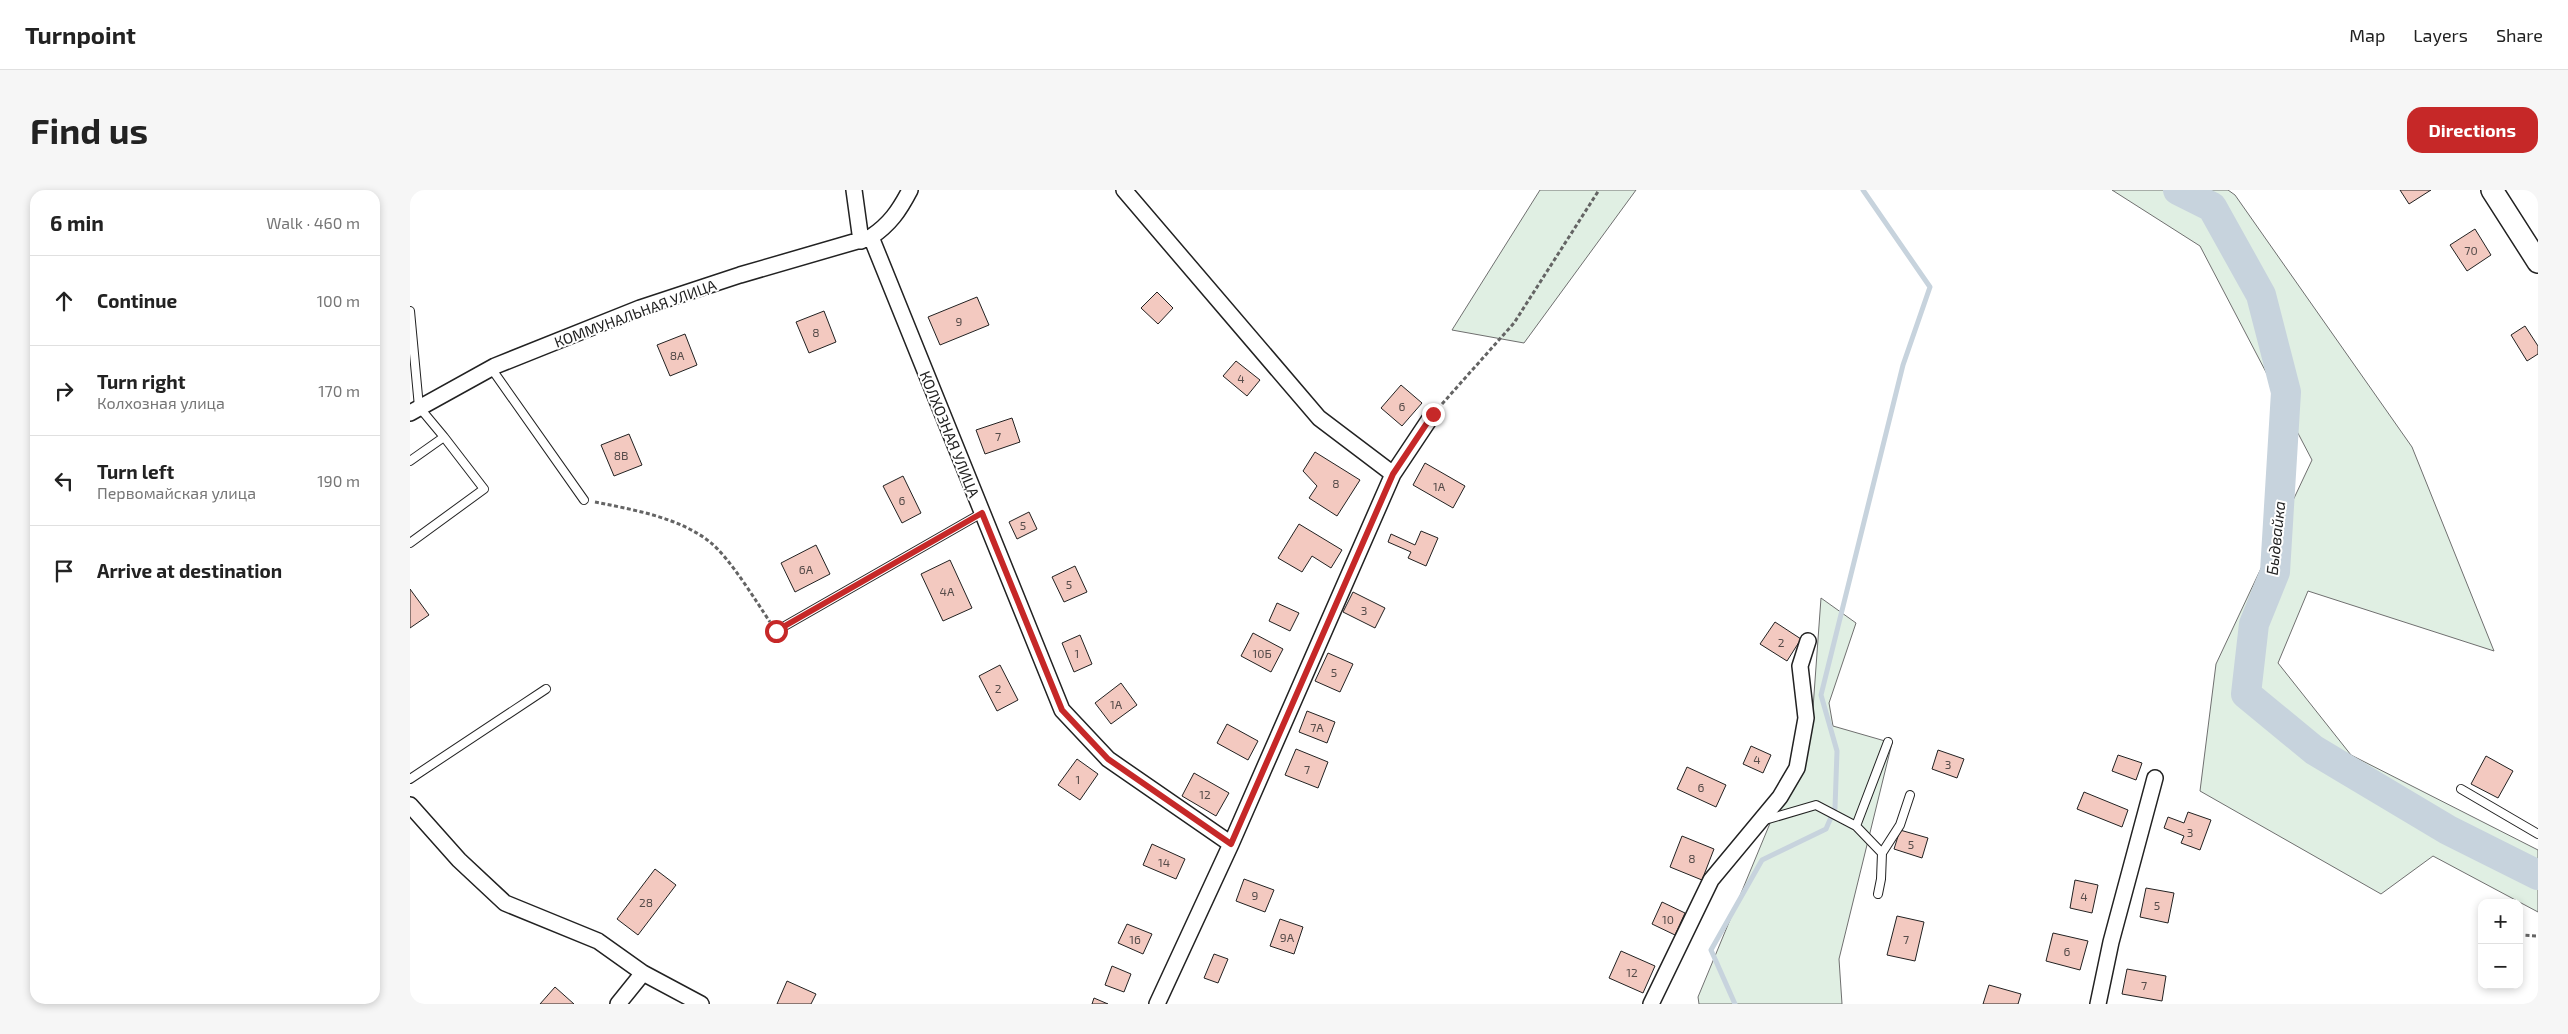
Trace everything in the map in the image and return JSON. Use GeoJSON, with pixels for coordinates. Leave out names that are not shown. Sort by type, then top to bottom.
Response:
{"type":"FeatureCollection","features":[{"type":"Feature","properties":{"kind":"main road"},"geometry":{"type":"LineString","coordinates":[[2492,190],[2538,262]]}},
{"type":"Feature","properties":{"kind":"street","name":"КОЛХОЗНАЯ УЛИЦА"},"geometry":{"type":"LineString","coordinates":[[854,190],[866,239],[982,513],[1062,710],[1108,759],[1231,844]]}},
{"type":"Feature","properties":{"kind":"street"},"geometry":{"type":"LineString","coordinates":[[866,239],[888,225],[898,214],[910,190]]}},
{"type":"Feature","properties":{"kind":"street"},"geometry":{"type":"LineString","coordinates":[[1124,190],[1319,418],[1393,474]]}},
{"type":"Feature","properties":{"kind":"street","name":"КОММУНАЛЬНАЯ УЛИЦА"},"geometry":{"type":"LineString","coordinates":[[414,410],[491,368],[640,308],[740,275],[866,239]]}},
{"type":"Feature","properties":{"kind":"street"},"geometry":{"type":"LineString","coordinates":[[1156,1004],[1231,844],[1393,474],[1433,414]]}},
{"type":"Feature","properties":{"kind":"street"},"geometry":{"type":"LineString","coordinates":[[1651,1004],[1711,880],[1780,797],[1797,768],[1806,718],[1800,666],[1808,641]]}},
{"type":"Feature","properties":{"kind":"street"},"geometry":{"type":"LineString","coordinates":[[2098,1004],[2111,942],[2155,778]]}},
{"type":"Feature","properties":{"kind":"street"},"geometry":{"type":"LineString","coordinates":[[410,805],[459,860],[506,903],[598,941],[643,973],[701,1004]]}},
{"type":"Feature","properties":{"kind":"street"},"geometry":{"type":"LineString","coordinates":[[618,1004],[643,973]]}},
{"type":"Feature","properties":{"kind":"lane"},"geometry":{"type":"LineString","coordinates":[[410,311],[414,410],[444,437],[484,489],[410,542]]}},
{"type":"Feature","properties":{"kind":"lane"},"geometry":{"type":"LineString","coordinates":[[491,368],[584,500]]}},
{"type":"Feature","properties":{"kind":"lane"},"geometry":{"type":"LineString","coordinates":[[410,460],[444,437]]}},
{"type":"Feature","properties":{"kind":"lane"},"geometry":{"type":"LineString","coordinates":[[776,631],[982,513]]}},
{"type":"Feature","properties":{"kind":"lane"},"geometry":{"type":"LineString","coordinates":[[410,779],[546,689]]}},
{"type":"Feature","properties":{"kind":"lane"},"geometry":{"type":"LineString","coordinates":[[1856,826],[1888,742]]}},
{"type":"Feature","properties":{"kind":"lane"},"geometry":{"type":"LineString","coordinates":[[2461,789],[2538,834]]}},
{"type":"Feature","properties":{"kind":"lane"},"geometry":{"type":"LineString","coordinates":[[1878,894],[1881,879],[1882,853],[1900,825],[1910,795]]}},
{"type":"Feature","properties":{"kind":"lane"},"geometry":{"type":"LineString","coordinates":[[1760,821],[1816,805],[1856,826],[1882,853]]}},
{"type":"Feature","properties":{"kind":"path"},"geometry":{"type":"LineString","coordinates":[[1433,414],[1514,323],[1599,190]]}},
{"type":"Feature","properties":{"kind":"path"},"geometry":{"type":"LineString","coordinates":[[584,500],[636,511],[688,528],[712,544],[747,589],[776,631]]}},
{"type":"Feature","properties":{"kind":"path"},"geometry":{"type":"LineString","coordinates":[[2523,935],[2538,936]]}},
{"type":"Feature","properties":{"kind":"green space"},"geometry":{"type":"Polygon","coordinates":[[[1540,190],[1636,190],[1524,343],[1452,330],[1540,190]]]}},
{"type":"Feature","properties":{"kind":"green space"},"geometry":{"type":"Polygon","coordinates":[[[2112,190],[2228,190],[2235,195],[2412,447],[2494,651],[2308,591],[2278,663],[2351,755],[2538,850],[2538,912],[2523,904],[2523,899],[2514,899],[2433,856],[2381,894],[2200,791],[2216,664],[2312,460],[2200,246],[2112,190]]]}},
{"type":"Feature","properties":{"kind":"green space"},"geometry":{"type":"Polygon","coordinates":[[[1821,598],[1856,623],[1829,703],[1833,726],[1892,743],[1839,959],[1842,1004],[1699,1004],[1698,997],[1812,722],[1821,598]]]}},
{"type":"Feature","properties":{"kind":"building"},"geometry":{"type":"Polygon","coordinates":[[[2400,190],[2431,190],[2409,204],[2400,190]]]}},
{"type":"Feature","properties":{"kind":"building"},"geometry":{"type":"Polygon","coordinates":[[[2475,229],[2491,255],[2467,271],[2450,245],[2475,229]]]}},
{"type":"Feature","properties":{"kind":"building"},"geometry":{"type":"Polygon","coordinates":[[[1157,292],[1173,308],[1158,324],[1141,308],[1157,292]]]}},
{"type":"Feature","properties":{"kind":"building"},"geometry":{"type":"Polygon","coordinates":[[[977,297],[989,325],[940,345],[928,317],[977,297]]]}},
{"type":"Feature","properties":{"kind":"building"},"geometry":{"type":"Polygon","coordinates":[[[824,311],[836,342],[809,353],[796,322],[824,311]]]}},
{"type":"Feature","properties":{"kind":"building"},"geometry":{"type":"Polygon","coordinates":[[[2525,326],[2538,346],[2538,354],[2527,361],[2511,335],[2525,326]]]}},
{"type":"Feature","properties":{"kind":"building"},"geometry":{"type":"Polygon","coordinates":[[[685,334],[697,365],[670,376],[657,345],[685,334]]]}},
{"type":"Feature","properties":{"kind":"building"},"geometry":{"type":"Polygon","coordinates":[[[1236,361],[1260,380],[1247,396],[1223,376],[1236,361]]]}},
{"type":"Feature","properties":{"kind":"building"},"geometry":{"type":"Polygon","coordinates":[[[1401,385],[1422,403],[1402,426],[1381,408],[1401,385]]]}},
{"type":"Feature","properties":{"kind":"building"},"geometry":{"type":"Polygon","coordinates":[[[1012,418],[1020,442],[985,454],[976,430],[1012,418]]]}},
{"type":"Feature","properties":{"kind":"building"},"geometry":{"type":"Polygon","coordinates":[[[629,434],[642,465],[614,476],[601,445],[629,434]]]}},
{"type":"Feature","properties":{"kind":"building"},"geometry":{"type":"Polygon","coordinates":[[[1315,452],[1360,480],[1337,516],[1309,498],[1317,486],[1303,471],[1315,452]]]}},
{"type":"Feature","properties":{"kind":"building"},"geometry":{"type":"Polygon","coordinates":[[[1425,463],[1465,486],[1453,508],[1413,485],[1425,463]]]}},
{"type":"Feature","properties":{"kind":"building"},"geometry":{"type":"Polygon","coordinates":[[[903,476],[921,513],[902,523],[883,486],[903,476]]]}},
{"type":"Feature","properties":{"kind":"building"},"geometry":{"type":"Polygon","coordinates":[[[1029,512],[1037,529],[1017,539],[1009,522],[1029,512]]]}},
{"type":"Feature","properties":{"kind":"building"},"geometry":{"type":"Polygon","coordinates":[[[1299,524],[1342,550],[1331,568],[1312,556],[1302,572],[1278,558],[1299,524]]]}},
{"type":"Feature","properties":{"kind":"building"},"geometry":{"type":"Polygon","coordinates":[[[1421,531],[1438,538],[1426,566],[1408,558],[1411,552],[1388,542],[1391,534],[1415,545],[1421,531]]]}},
{"type":"Feature","properties":{"kind":"building"},"geometry":{"type":"Polygon","coordinates":[[[816,545],[830,574],[795,592],[781,563],[816,545]]]}},
{"type":"Feature","properties":{"kind":"building"},"geometry":{"type":"Polygon","coordinates":[[[950,560],[972,608],[943,621],[921,574],[950,560]]]}},
{"type":"Feature","properties":{"kind":"building"},"geometry":{"type":"Polygon","coordinates":[[[1075,566],[1087,592],[1064,602],[1052,577],[1075,566]]]}},
{"type":"Feature","properties":{"kind":"building"},"geometry":{"type":"Polygon","coordinates":[[[410,589],[429,615],[410,628],[410,589]]]}},
{"type":"Feature","properties":{"kind":"building"},"geometry":{"type":"Polygon","coordinates":[[[1353,592],[1385,608],[1375,628],[1343,612],[1353,592]]]}},
{"type":"Feature","properties":{"kind":"building"},"geometry":{"type":"Polygon","coordinates":[[[1277,603],[1299,613],[1290,631],[1269,621],[1277,603]]]}},
{"type":"Feature","properties":{"kind":"building"},"geometry":{"type":"Polygon","coordinates":[[[1775,622],[1801,639],[1787,661],[1760,644],[1775,622]]]}},
{"type":"Feature","properties":{"kind":"building"},"geometry":{"type":"Polygon","coordinates":[[[1253,633],[1283,649],[1271,672],[1241,656],[1253,633]]]}},
{"type":"Feature","properties":{"kind":"building"},"geometry":{"type":"Polygon","coordinates":[[[1080,635],[1092,664],[1074,672],[1062,643],[1080,635]]]}},
{"type":"Feature","properties":{"kind":"building"},"geometry":{"type":"Polygon","coordinates":[[[1328,653],[1353,664],[1340,692],[1315,681],[1328,653]]]}},
{"type":"Feature","properties":{"kind":"building"},"geometry":{"type":"Polygon","coordinates":[[[1000,665],[1018,700],[997,711],[979,676],[1000,665]]]}},
{"type":"Feature","properties":{"kind":"building"},"geometry":{"type":"Polygon","coordinates":[[[1121,683],[1137,705],[1111,724],[1095,703],[1121,683]]]}},
{"type":"Feature","properties":{"kind":"building"},"geometry":{"type":"Polygon","coordinates":[[[1307,711],[1335,722],[1327,743],[1299,732],[1307,711]]]}},
{"type":"Feature","properties":{"kind":"building"},"geometry":{"type":"Polygon","coordinates":[[[1227,724],[1258,741],[1248,760],[1217,743],[1227,724]]]}},
{"type":"Feature","properties":{"kind":"building"},"geometry":{"type":"Polygon","coordinates":[[[1751,746],[1771,755],[1763,773],[1743,764],[1751,746]]]}},
{"type":"Feature","properties":{"kind":"building"},"geometry":{"type":"Polygon","coordinates":[[[1296,749],[1328,762],[1318,788],[1285,775],[1296,749]]]}},
{"type":"Feature","properties":{"kind":"building"},"geometry":{"type":"Polygon","coordinates":[[[1938,750],[1964,759],[1957,778],[1932,769],[1938,750]]]}},
{"type":"Feature","properties":{"kind":"building"},"geometry":{"type":"Polygon","coordinates":[[[2118,755],[2142,763],[2136,780],[2112,771],[2118,755]]]}},
{"type":"Feature","properties":{"kind":"building"},"geometry":{"type":"Polygon","coordinates":[[[2486,756],[2513,771],[2498,798],[2471,784],[2486,756]]]}},
{"type":"Feature","properties":{"kind":"building"},"geometry":{"type":"Polygon","coordinates":[[[1077,759],[1098,774],[1080,800],[1058,785],[1077,759]]]}},
{"type":"Feature","properties":{"kind":"building"},"geometry":{"type":"Polygon","coordinates":[[[1687,767],[1726,785],[1716,807],[1677,789],[1687,767]]]}},
{"type":"Feature","properties":{"kind":"building"},"geometry":{"type":"Polygon","coordinates":[[[1194,773],[1229,793],[1216,816],[1182,796],[1194,773]]]}},
{"type":"Feature","properties":{"kind":"building"},"geometry":{"type":"Polygon","coordinates":[[[2084,792],[2128,810],[2122,827],[2077,809],[2084,792]]]}},
{"type":"Feature","properties":{"kind":"building"},"geometry":{"type":"Polygon","coordinates":[[[2188,812],[2211,820],[2200,850],[2181,843],[2184,836],[2164,828],[2168,817],[2184,823],[2188,812]]]}},
{"type":"Feature","properties":{"kind":"building"},"geometry":{"type":"Polygon","coordinates":[[[1900,830],[1928,838],[1922,858],[1894,849],[1900,830]]]}},
{"type":"Feature","properties":{"kind":"building"},"geometry":{"type":"Polygon","coordinates":[[[1682,836],[1714,849],[1702,880],[1670,867],[1682,836]]]}},
{"type":"Feature","properties":{"kind":"building"},"geometry":{"type":"Polygon","coordinates":[[[1152,844],[1185,859],[1176,879],[1143,865],[1152,844]]]}},
{"type":"Feature","properties":{"kind":"building"},"geometry":{"type":"Polygon","coordinates":[[[655,869],[676,885],[638,935],[617,919],[655,869]]]}},
{"type":"Feature","properties":{"kind":"building"},"geometry":{"type":"Polygon","coordinates":[[[1244,879],[1274,890],[1265,912],[1236,901],[1244,879]]]}},
{"type":"Feature","properties":{"kind":"building"},"geometry":{"type":"Polygon","coordinates":[[[2075,880],[2098,885],[2092,913],[2070,908],[2075,880]]]}},
{"type":"Feature","properties":{"kind":"building"},"geometry":{"type":"Polygon","coordinates":[[[2146,888],[2174,893],[2168,923],[2140,917],[2146,888]]]}},
{"type":"Feature","properties":{"kind":"building"},"geometry":{"type":"Polygon","coordinates":[[[1662,902],[1685,913],[1675,935],[1652,924],[1662,902]]]}},
{"type":"Feature","properties":{"kind":"building"},"geometry":{"type":"Polygon","coordinates":[[[1897,916],[1924,922],[1915,961],[1887,955],[1897,916]]]}},
{"type":"Feature","properties":{"kind":"building"},"geometry":{"type":"Polygon","coordinates":[[[1280,919],[1303,927],[1294,954],[1270,946],[1280,919]]]}},
{"type":"Feature","properties":{"kind":"building"},"geometry":{"type":"Polygon","coordinates":[[[1127,924],[1152,934],[1143,954],[1118,943],[1127,924]]]}},
{"type":"Feature","properties":{"kind":"building"},"geometry":{"type":"Polygon","coordinates":[[[2053,933],[2088,941],[2080,970],[2046,961],[2053,933]]]}},
{"type":"Feature","properties":{"kind":"building"},"geometry":{"type":"Polygon","coordinates":[[[1621,951],[1655,966],[1643,993],[1609,978],[1621,951]]]}},
{"type":"Feature","properties":{"kind":"building"},"geometry":{"type":"Polygon","coordinates":[[[1214,954],[1228,959],[1218,983],[1204,978],[1214,954]]]}},
{"type":"Feature","properties":{"kind":"building"},"geometry":{"type":"Polygon","coordinates":[[[1112,966],[1131,974],[1124,992],[1105,985],[1112,966]]]}},
{"type":"Feature","properties":{"kind":"building"},"geometry":{"type":"Polygon","coordinates":[[[2127,969],[2166,976],[2162,1001],[2122,994],[2127,969]]]}},
{"type":"Feature","properties":{"kind":"building"},"geometry":{"type":"Polygon","coordinates":[[[787,981],[816,994],[811,1004],[777,1004],[787,981]]]}},
{"type":"Feature","properties":{"kind":"building"},"geometry":{"type":"Polygon","coordinates":[[[1989,985],[2021,994],[2018,1004],[1983,1004],[1989,985]]]}},
{"type":"Feature","properties":{"kind":"building"},"geometry":{"type":"Polygon","coordinates":[[[555,987],[574,1004],[540,1004],[555,987]]]}},
{"type":"Feature","properties":{"kind":"building"},"geometry":{"type":"Polygon","coordinates":[[[1094,998],[1108,1004],[1092,1004],[1094,998]]]}},
{"type":"Feature","properties":{"kind":"waterway"},"geometry":{"type":"LineString","coordinates":[[1735,1004],[1711,950],[1762,860],[1826,829],[1835,808],[1837,751],[1821,695],[1903,365],[1930,287],[1863,190]]}},
{"type":"Feature","properties":{"kind":"waterway","name":"Быдвайка"},"geometry":{"type":"LineString","coordinates":[[2178,190],[2212,207],[2261,295],[2286,392],[2275,572],[2254,624],[2246,694],[2314,750],[2448,830],[2538,875]]}},
{"type":"Feature","properties":{"kind":"route"},"geometry":{"type":"LineString","coordinates":[[776,631],[982,513],[1062,710],[1108,759],[1231,844],[1393,474],[1433,414]]}}]}
